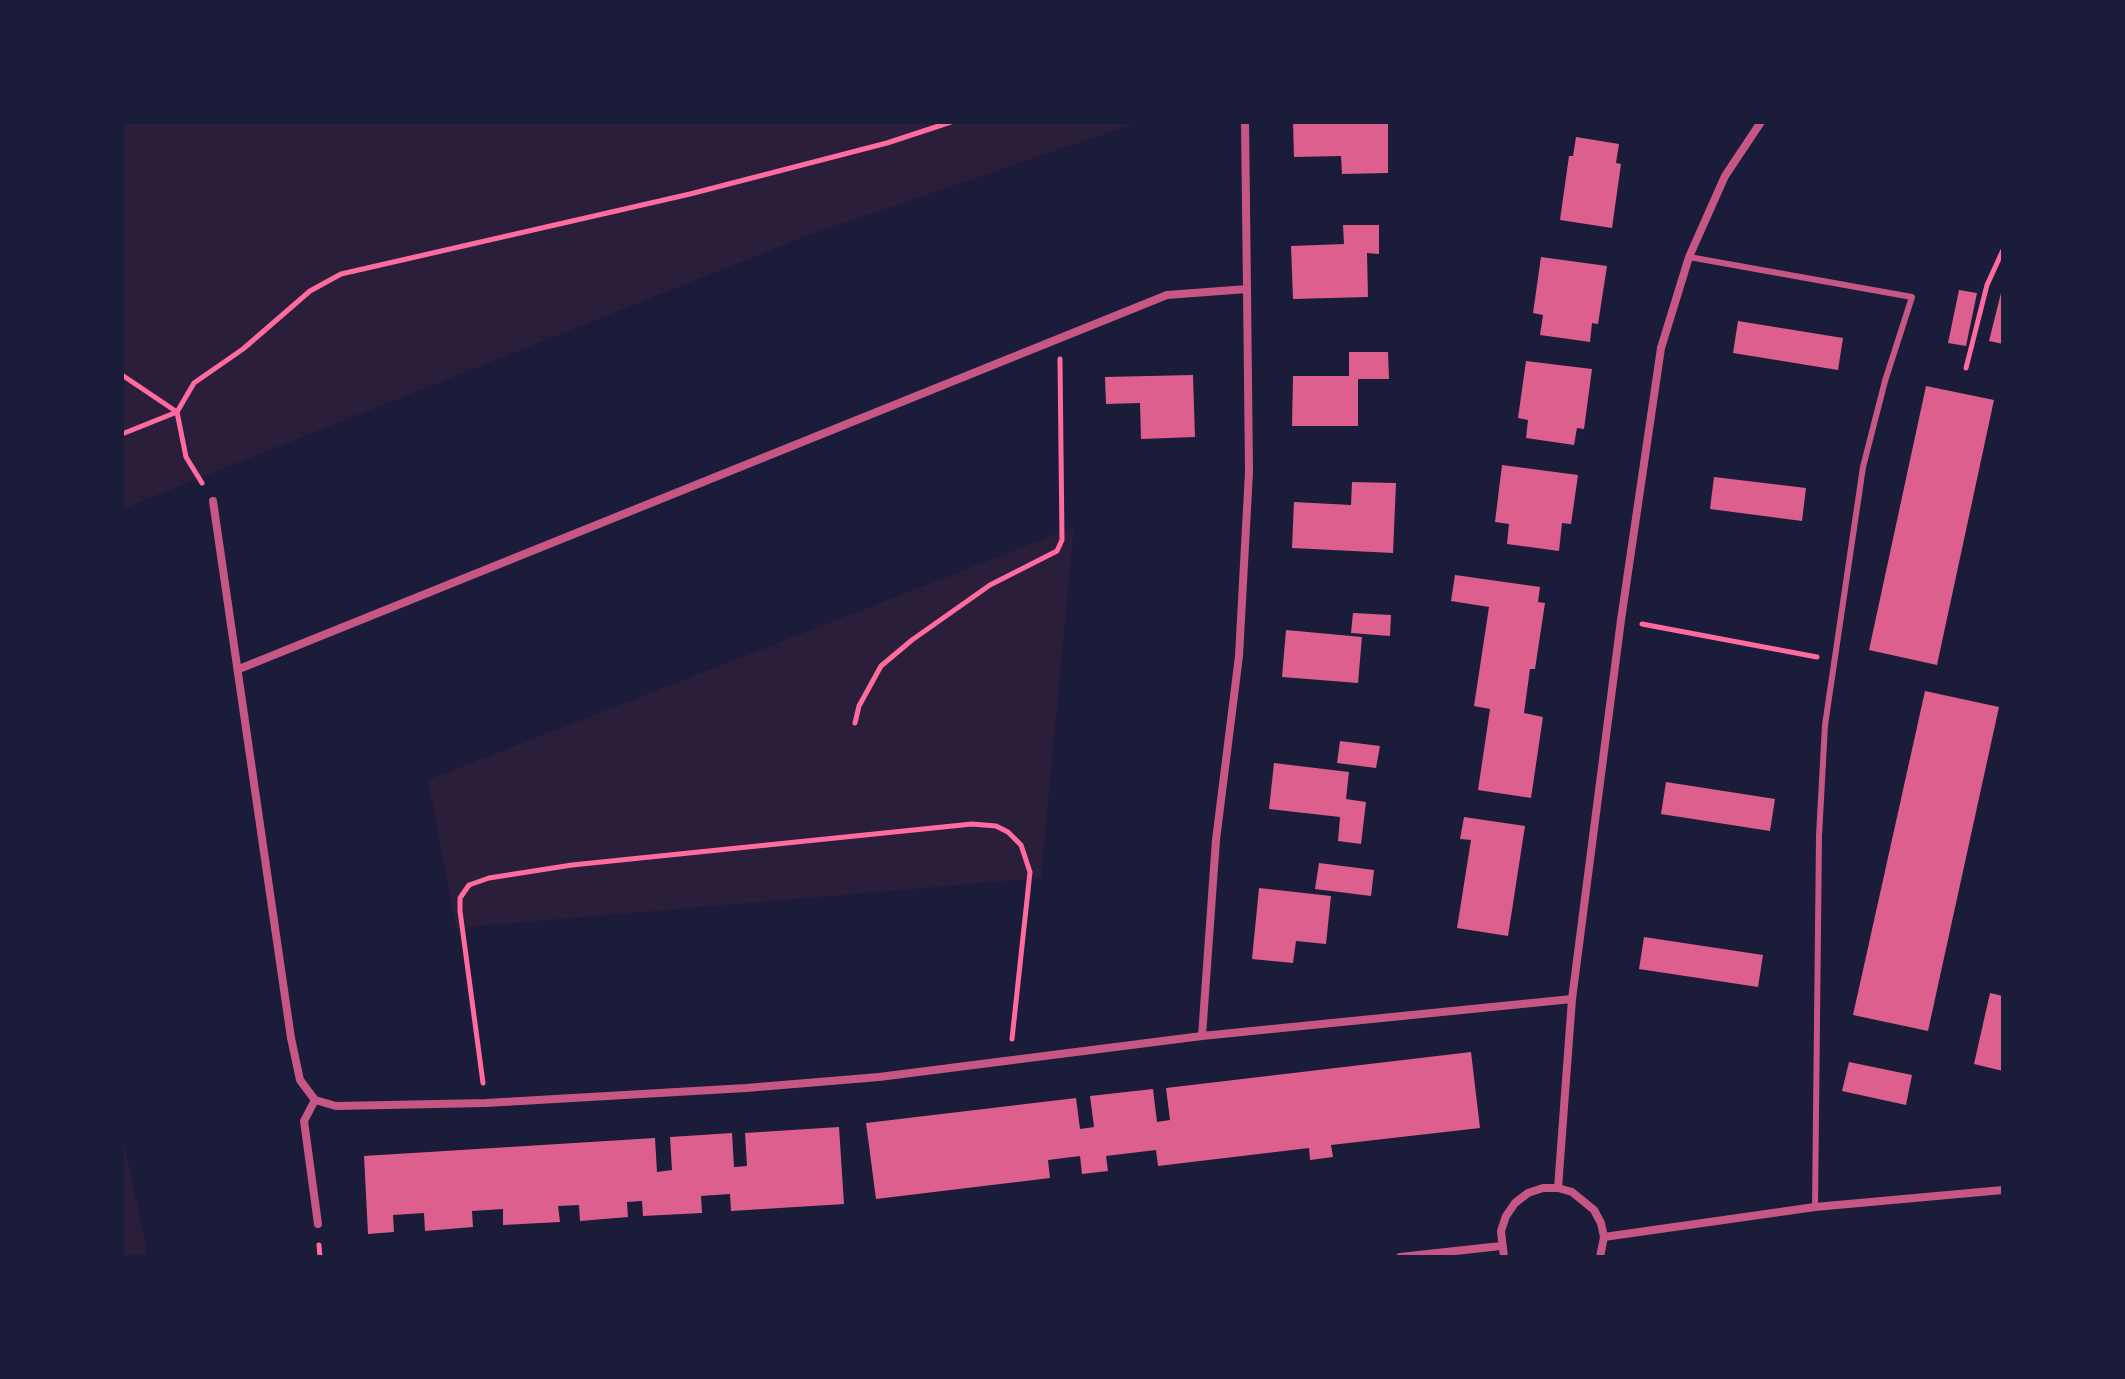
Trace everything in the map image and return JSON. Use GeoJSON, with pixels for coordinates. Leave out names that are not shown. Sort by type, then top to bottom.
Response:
{"type":"FeatureCollection","features":[{"type":"Feature","properties":{"kind":"street"},"geometry":{"type":"LineString","coordinates":[[1202,1036],[1216,840],[1239,656],[1249,472],[1245,122]]}},
{"type":"Feature","properties":{"kind":"street"},"geometry":{"type":"LineString","coordinates":[[1558,1188],[1572,999],[1621,620],[1661,348],[1689,257],[1725,176],[1761,122]]}},
{"type":"Feature","properties":{"kind":"street"},"geometry":{"type":"LineString","coordinates":[[239,669],[1167,295],[1247,289]]}},
{"type":"Feature","properties":{"kind":"street"},"geometry":{"type":"LineString","coordinates":[[213,501],[291,1038],[300,1080],[315,1100],[336,1106],[486,1103],[746,1088],[879,1077],[1202,1036],[1572,999]]}},
{"type":"Feature","properties":{"kind":"street"},"geometry":{"type":"LineString","coordinates":[[315,1100],[304,1121],[318,1224]]}},
{"type":"Feature","properties":{"kind":"street"},"geometry":{"type":"LineString","coordinates":[[1504,1257],[1501,1231],[1515,1203],[1528,1193],[1543,1188],[1558,1188],[1572,1192],[1594,1210],[1604,1237],[1600,1257]]}},
{"type":"Feature","properties":{"kind":"street"},"geometry":{"type":"LineString","coordinates":[[1604,1237],[1815,1207],[2003,1190]]}},
{"type":"Feature","properties":{"kind":"street"},"geometry":{"type":"LineString","coordinates":[[1400,1257],[1501,1246]]}},
{"type":"Feature","properties":{"kind":"lane"},"geometry":{"type":"LineString","coordinates":[[1689,257],[1912,297],[1885,381],[1863,467],[1825,725],[1819,836],[1815,1207]]}},
{"type":"Feature","properties":{"kind":"path"},"geometry":{"type":"LineString","coordinates":[[122,434],[177,412],[194,383],[243,349],[310,291],[341,274],[690,194],[887,143],[951,122]]}},
{"type":"Feature","properties":{"kind":"path"},"geometry":{"type":"LineString","coordinates":[[1966,368],[1987,285],[2003,250]]}},
{"type":"Feature","properties":{"kind":"path"},"geometry":{"type":"LineString","coordinates":[[855,723],[859,706],[881,666],[937,621],[990,585],[1057,551],[1062,540],[1060,338]]}},
{"type":"Feature","properties":{"kind":"path"},"geometry":{"type":"LineString","coordinates":[[122,375],[177,412],[186,457],[213,501]]}},
{"type":"Feature","properties":{"kind":"path"},"geometry":{"type":"LineString","coordinates":[[1621,620],[1834,660]]}},
{"type":"Feature","properties":{"kind":"path"},"geometry":{"type":"LineString","coordinates":[[486,1103],[460,911],[460,898],[469,885],[489,878],[572,865],[972,824],[996,826],[1008,832],[1021,845],[1030,872],[1009,1060]]}},
{"type":"Feature","properties":{"kind":"shaded area"},"geometry":{"type":"Polygon","coordinates":[[[123,122],[1140,122],[811,234],[122,509],[123,122]]]}},
{"type":"Feature","properties":{"kind":"shaded area"},"geometry":{"type":"Polygon","coordinates":[[[1074,527],[1041,878],[456,928],[428,780],[1074,527]]]}},
{"type":"Feature","properties":{"kind":"shaded area"},"geometry":{"type":"Polygon","coordinates":[[[122,1131],[148,1257],[122,1257],[122,1131]]]}},
{"type":"Feature","properties":{"kind":"building"},"geometry":{"type":"Polygon","coordinates":[[[1293,122],[1388,122],[1388,173],[1342,174],[1341,156],[1294,157],[1293,122]]]}},
{"type":"Feature","properties":{"kind":"building"},"geometry":{"type":"Polygon","coordinates":[[[1576,137],[1619,144],[1616,163],[1621,164],[1612,228],[1560,220],[1569,156],[1573,156],[1576,137]]]}},
{"type":"Feature","properties":{"kind":"building"},"geometry":{"type":"Polygon","coordinates":[[[1343,225],[1379,225],[1379,254],[1367,253],[1368,297],[1293,299],[1291,246],[1344,244],[1343,225]]]}},
{"type":"Feature","properties":{"kind":"building"},"geometry":{"type":"Polygon","coordinates":[[[1541,257],[1607,266],[1598,324],[1592,323],[1590,342],[1540,335],[1543,315],[1533,313],[1541,257]]]}},
{"type":"Feature","properties":{"kind":"building"},"geometry":{"type":"Polygon","coordinates":[[[2003,289],[2003,344],[1989,341],[2003,289]]]}},
{"type":"Feature","properties":{"kind":"building"},"geometry":{"type":"Polygon","coordinates":[[[1959,290],[1977,293],[1966,346],[1948,343],[1959,290]]]}},
{"type":"Feature","properties":{"kind":"building"},"geometry":{"type":"Polygon","coordinates":[[[1738,321],[1843,338],[1838,370],[1733,353],[1738,321]]]}},
{"type":"Feature","properties":{"kind":"building"},"geometry":{"type":"Polygon","coordinates":[[[1349,352],[1388,352],[1389,379],[1358,379],[1358,426],[1292,426],[1293,376],[1349,376],[1349,352]]]}},
{"type":"Feature","properties":{"kind":"building"},"geometry":{"type":"Polygon","coordinates":[[[1526,361],[1592,369],[1584,429],[1577,428],[1574,445],[1526,438],[1528,420],[1518,418],[1526,361]]]}},
{"type":"Feature","properties":{"kind":"building"},"geometry":{"type":"Polygon","coordinates":[[[1193,375],[1195,437],[1141,439],[1140,403],[1106,404],[1105,377],[1193,375]]]}},
{"type":"Feature","properties":{"kind":"building"},"geometry":{"type":"Polygon","coordinates":[[[1926,386],[1994,400],[1937,665],[1869,650],[1926,386]]]}},
{"type":"Feature","properties":{"kind":"building"},"geometry":{"type":"Polygon","coordinates":[[[1502,465],[1578,475],[1571,524],[1562,523],[1559,551],[1507,544],[1509,524],[1495,522],[1502,465]]]}},
{"type":"Feature","properties":{"kind":"building"},"geometry":{"type":"Polygon","coordinates":[[[1714,477],[1806,488],[1802,521],[1710,509],[1714,477]]]}},
{"type":"Feature","properties":{"kind":"building"},"geometry":{"type":"Polygon","coordinates":[[[1352,482],[1396,483],[1393,553],[1292,548],[1294,502],[1351,505],[1352,482]]]}},
{"type":"Feature","properties":{"kind":"building"},"geometry":{"type":"Polygon","coordinates":[[[1455,575],[1540,587],[1538,602],[1545,603],[1535,669],[1530,669],[1524,713],[1543,717],[1531,798],[1478,790],[1490,709],[1474,706],[1489,607],[1451,601],[1455,575]]]}},
{"type":"Feature","properties":{"kind":"building"},"geometry":{"type":"Polygon","coordinates":[[[1353,613],[1391,615],[1390,636],[1351,633],[1353,613]]]}},
{"type":"Feature","properties":{"kind":"building"},"geometry":{"type":"Polygon","coordinates":[[[1286,630],[1362,637],[1358,683],[1282,677],[1286,630]]]}},
{"type":"Feature","properties":{"kind":"building"},"geometry":{"type":"Polygon","coordinates":[[[1925,691],[1999,707],[1928,1031],[1853,1015],[1925,691]]]}},
{"type":"Feature","properties":{"kind":"building"},"geometry":{"type":"Polygon","coordinates":[[[1340,741],[1380,746],[1376,768],[1337,763],[1340,741]]]}},
{"type":"Feature","properties":{"kind":"building"},"geometry":{"type":"Polygon","coordinates":[[[1274,763],[1349,772],[1346,799],[1366,802],[1361,844],[1338,841],[1340,817],[1269,809],[1274,763]]]}},
{"type":"Feature","properties":{"kind":"building"},"geometry":{"type":"Polygon","coordinates":[[[1666,782],[1775,799],[1770,831],[1661,814],[1666,782]]]}},
{"type":"Feature","properties":{"kind":"building"},"geometry":{"type":"Polygon","coordinates":[[[1464,817],[1525,826],[1508,936],[1457,928],[1471,840],[1460,839],[1464,817]]]}},
{"type":"Feature","properties":{"kind":"building"},"geometry":{"type":"Polygon","coordinates":[[[1319,863],[1374,870],[1371,896],[1315,889],[1319,863]]]}},
{"type":"Feature","properties":{"kind":"building"},"geometry":{"type":"Polygon","coordinates":[[[1259,888],[1331,896],[1326,944],[1296,941],[1293,963],[1252,959],[1259,888]]]}},
{"type":"Feature","properties":{"kind":"building"},"geometry":{"type":"Polygon","coordinates":[[[1644,937],[1763,955],[1758,987],[1639,969],[1644,937]]]}},
{"type":"Feature","properties":{"kind":"building"},"geometry":{"type":"Polygon","coordinates":[[[1990,993],[2003,996],[2003,1071],[1974,1064],[1990,993]]]}},
{"type":"Feature","properties":{"kind":"building"},"geometry":{"type":"Polygon","coordinates":[[[1471,1052],[1480,1128],[1331,1145],[1333,1157],[1310,1160],[1309,1148],[1158,1166],[1156,1150],[1106,1156],[1108,1171],[1082,1174],[1080,1156],[1048,1160],[1050,1178],[876,1199],[866,1123],[1076,1098],[1080,1129],[1094,1127],[1090,1096],[1153,1089],[1157,1122],[1170,1120],[1166,1088],[1471,1052]]]}},
{"type":"Feature","properties":{"kind":"building"},"geometry":{"type":"Polygon","coordinates":[[[1849,1062],[1912,1075],[1906,1105],[1842,1091],[1849,1062]]]}},
{"type":"Feature","properties":{"kind":"building"},"geometry":{"type":"Polygon","coordinates":[[[839,1127],[844,1204],[731,1211],[730,1194],[701,1196],[702,1213],[643,1216],[642,1201],[627,1202],[628,1217],[580,1221],[579,1205],[558,1206],[560,1222],[503,1225],[503,1209],[472,1211],[473,1227],[425,1231],[424,1213],[393,1215],[394,1232],[368,1234],[364,1156],[655,1138],[657,1172],[672,1170],[670,1137],[732,1133],[734,1167],[747,1166],[745,1133],[839,1127]]]}}]}
